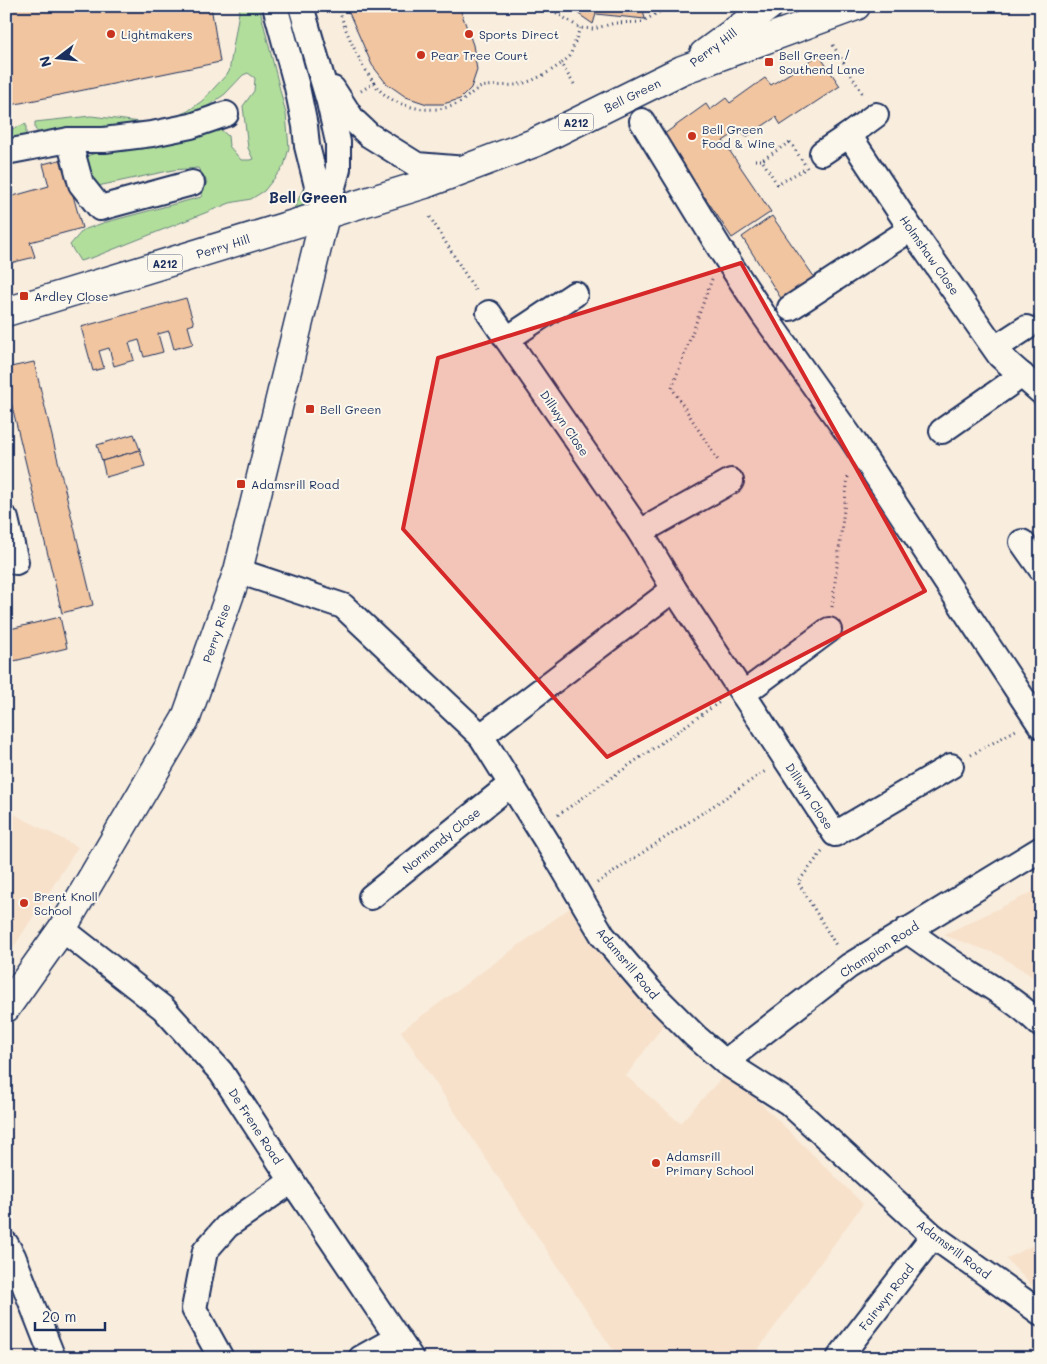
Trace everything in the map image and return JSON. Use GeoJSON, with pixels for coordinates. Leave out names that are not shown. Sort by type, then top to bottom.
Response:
{"type":"FeatureCollection","features":[{"type":"Feature","properties":{"kind":"main road","name":"Bell Green"},"geometry":{"type":"LineString","coordinates":[[325,215],[425,184],[534,143],[682,70],[856,6]]}},
{"type":"Feature","properties":{"kind":"main road","name":"Perry Hill"},"geometry":{"type":"LineString","coordinates":[[682,70],[765,8]]}},
{"type":"Feature","properties":{"kind":"main road","name":"Perry Hill"},"geometry":{"type":"LineString","coordinates":[[6,312],[325,215]]}},
{"type":"Feature","properties":{"kind":"main road","name":"Perry Rise"},"geometry":{"type":"LineString","coordinates":[[6,1008],[62,929],[186,718],[238,571],[325,215]]}},
{"type":"Feature","properties":{"kind":"street"},"geometry":{"type":"LineString","coordinates":[[275,6],[297,87],[307,146],[325,215]]}},
{"type":"Feature","properties":{"kind":"street"},"geometry":{"type":"LineString","coordinates":[[301,6],[329,102],[338,142],[338,169],[325,215]]}},
{"type":"Feature","properties":{"kind":"street"},"geometry":{"type":"LineString","coordinates":[[315,52],[330,86],[342,106],[369,135],[417,165],[467,169]]}},
{"type":"Feature","properties":{"kind":"street"},"geometry":{"type":"LineString","coordinates":[[6,152],[69,140],[104,140],[152,134],[191,126],[226,114]]}},
{"type":"Feature","properties":{"kind":"street"},"geometry":{"type":"LineString","coordinates":[[822,152],[876,115]]}},
{"type":"Feature","properties":{"kind":"street"},"geometry":{"type":"LineString","coordinates":[[642,121],[722,252],[763,314],[852,439],[1038,723]]}},
{"type":"Feature","properties":{"kind":"street","name":"Holmshaw Close"},"geometry":{"type":"LineString","coordinates":[[849,135],[911,229],[1000,356],[1041,392]]}},
{"type":"Feature","properties":{"kind":"street"},"geometry":{"type":"LineString","coordinates":[[69,140],[81,184],[100,208],[192,183]]}},
{"type":"Feature","properties":{"kind":"street"},"geometry":{"type":"LineString","coordinates":[[790,308],[911,229]]}},
{"type":"Feature","properties":{"kind":"street"},"geometry":{"type":"LineString","coordinates":[[507,339],[575,294]]}},
{"type":"Feature","properties":{"kind":"street","name":"Dillwyn Close"},"geometry":{"type":"LineString","coordinates":[[489,313],[640,532],[674,589],[835,834],[951,766]]}},
{"type":"Feature","properties":{"kind":"street"},"geometry":{"type":"LineString","coordinates":[[995,348],[1026,328]]}},
{"type":"Feature","properties":{"kind":"street"},"geometry":{"type":"LineString","coordinates":[[942,431],[1022,374]]}},
{"type":"Feature","properties":{"kind":"street"},"geometry":{"type":"LineString","coordinates":[[640,532],[731,481]]}},
{"type":"Feature","properties":{"kind":"street"},"geometry":{"type":"LineString","coordinates":[[6,519],[16,562]]}},
{"type":"Feature","properties":{"kind":"street"},"geometry":{"type":"LineString","coordinates":[[1022,542],[1041,569]]}},
{"type":"Feature","properties":{"kind":"street","name":"Adamsrill Road"},"geometry":{"type":"LineString","coordinates":[[238,571],[343,606],[481,736],[554,852],[603,936],[652,993],[695,1036],[725,1062],[789,1103],[933,1236],[1041,1313]]}},
{"type":"Feature","properties":{"kind":"street"},"geometry":{"type":"LineString","coordinates":[[481,736],[674,589]]}},
{"type":"Feature","properties":{"kind":"street"},"geometry":{"type":"LineString","coordinates":[[742,691],[829,630]]}},
{"type":"Feature","properties":{"kind":"street","name":"Normandy Close"},"geometry":{"type":"LineString","coordinates":[[371,897],[511,784]]}},
{"type":"Feature","properties":{"kind":"street","name":"Champion Road"},"geometry":{"type":"LineString","coordinates":[[725,1062],[849,966],[1041,849]]}},
{"type":"Feature","properties":{"kind":"street","name":"De Frene Road"},"geometry":{"type":"LineString","coordinates":[[62,929],[163,1008],[221,1072],[411,1358]]}},
{"type":"Feature","properties":{"kind":"street"},"geometry":{"type":"LineString","coordinates":[[906,930],[998,991],[1030,1014],[1041,1025]]}},
{"type":"Feature","properties":{"kind":"street"},"geometry":{"type":"LineString","coordinates":[[221,1358],[194,1308],[206,1251],[227,1226],[292,1181]]}},
{"type":"Feature","properties":{"kind":"street","name":"Fairwyn Road"},"geometry":{"type":"LineString","coordinates":[[839,1358],[933,1236]]}},
{"type":"Feature","properties":{"kind":"street"},"geometry":{"type":"LineString","coordinates":[[6,1244],[13,1256],[53,1358]]}},
{"type":"Feature","properties":{"kind":"street"},"geometry":{"type":"LineString","coordinates":[[361,1358],[397,1338]]}},
{"type":"Feature","properties":{"kind":"path"},"geometry":{"type":"LineString","coordinates":[[338,6],[360,62],[378,90],[395,101],[417,108],[439,110],[458,104],[482,87],[520,84],[540,76],[561,64],[570,56],[580,28]]}},
{"type":"Feature","properties":{"kind":"path"},"geometry":{"type":"LineString","coordinates":[[549,6],[580,28],[593,29],[615,23],[642,22],[670,6]]}},
{"type":"Feature","properties":{"kind":"path"},"geometry":{"type":"LineString","coordinates":[[832,45],[876,115]]}},
{"type":"Feature","properties":{"kind":"path"},"geometry":{"type":"LineString","coordinates":[[561,64],[574,84]]}},
{"type":"Feature","properties":{"kind":"path"},"geometry":{"type":"LineString","coordinates":[[356,95],[374,83]]}},
{"type":"Feature","properties":{"kind":"path"},"geometry":{"type":"LineString","coordinates":[[755,160],[762,160],[790,142],[807,168],[777,184],[762,160]]}},
{"type":"Feature","properties":{"kind":"path"},"geometry":{"type":"LineString","coordinates":[[430,217],[489,313]]}},
{"type":"Feature","properties":{"kind":"path"},"geometry":{"type":"LineString","coordinates":[[722,252],[672,388],[731,481]]}},
{"type":"Feature","properties":{"kind":"path"},"geometry":{"type":"LineString","coordinates":[[829,630],[852,439]]}},
{"type":"Feature","properties":{"kind":"path"},"geometry":{"type":"LineString","coordinates":[[539,828],[742,691]]}},
{"type":"Feature","properties":{"kind":"path"},"geometry":{"type":"LineString","coordinates":[[951,766],[1038,723]]}},
{"type":"Feature","properties":{"kind":"path"},"geometry":{"type":"LineString","coordinates":[[578,896],[785,757]]}},
{"type":"Feature","properties":{"kind":"path"},"geometry":{"type":"LineString","coordinates":[[835,834],[798,882],[849,966]]}},
{"type":"Feature","properties":{"kind":"highlighted area"},"geometry":{"type":"Polygon","coordinates":[[[741,263],[925,591],[607,757],[403,529],[438,358],[741,263]]]}},
{"type":"Feature","properties":{"kind":"shaded area","name":"Brent Knoll School"},"geometry":{"type":"Polygon","coordinates":[[[6,810],[78,847],[6,959],[6,810]]]}},
{"type":"Feature","properties":{"kind":"shaded area"},"geometry":{"type":"Polygon","coordinates":[[[1041,888],[1041,982],[997,954],[943,935],[1041,888]]]}},
{"type":"Feature","properties":{"kind":"shaded area","name":"Adamsrill Primary School"},"geometry":{"type":"Polygon","coordinates":[[[574,905],[667,1020],[626,1076],[680,1123],[728,1071],[863,1204],[752,1358],[625,1358],[611,1347],[401,1031],[574,905]]]}},
{"type":"Feature","properties":{"kind":"shaded area"},"geometry":{"type":"Polygon","coordinates":[[[1041,1241],[1041,1295],[1006,1259],[1041,1241]]]}},
{"type":"Feature","properties":{"kind":"green space"},"geometry":{"type":"Polygon","coordinates":[[[240,6],[259,6],[286,114],[289,148],[284,166],[264,191],[251,199],[230,203],[80,261],[70,245],[83,230],[201,197],[207,182],[198,168],[173,170],[93,187],[80,158],[142,139],[219,128],[228,136],[229,146],[241,160],[253,159],[248,148],[243,106],[254,91],[255,78],[248,73],[243,75],[225,94],[191,118],[169,119],[188,111],[202,101],[229,72],[240,6]]]}},
{"type":"Feature","properties":{"kind":"green space"},"geometry":{"type":"Polygon","coordinates":[[[91,116],[149,123],[161,128],[55,130],[42,137],[35,129],[35,122],[91,116]]]}},
{"type":"Feature","properties":{"kind":"green space"},"geometry":{"type":"Polygon","coordinates":[[[26,124],[26,136],[6,148],[6,131],[26,124]]]}},
{"type":"Feature","properties":{"kind":"green space"},"geometry":{"type":"Polygon","coordinates":[[[310,174],[319,208],[290,217],[310,174]]]}},
{"type":"Feature","properties":{"kind":"building","name":"Lightmakers"},"geometry":{"type":"Polygon","coordinates":[[[6,6],[211,6],[220,62],[6,106],[6,6]]]}},
{"type":"Feature","properties":{"kind":"building","name":"Pear Tree Court"},"geometry":{"type":"Polygon","coordinates":[[[346,6],[459,6],[473,45],[477,70],[471,88],[460,99],[443,104],[427,104],[406,97],[386,83],[372,65],[346,6]]]}},
{"type":"Feature","properties":{"kind":"building"},"geometry":{"type":"Polygon","coordinates":[[[567,6],[650,6],[643,9],[645,19],[596,14],[593,24],[567,6]]]}},
{"type":"Feature","properties":{"kind":"building"},"geometry":{"type":"Polygon","coordinates":[[[819,55],[840,86],[781,125],[776,117],[746,137],[741,129],[723,141],[771,212],[732,238],[705,197],[701,199],[660,137],[706,104],[710,110],[726,98],[730,103],[765,78],[771,85],[819,55]]]}},
{"type":"Feature","properties":{"kind":"building"},"geometry":{"type":"Polygon","coordinates":[[[63,159],[82,228],[30,242],[35,257],[6,264],[6,198],[49,186],[43,164],[63,159]]]}},
{"type":"Feature","properties":{"kind":"building"},"geometry":{"type":"Polygon","coordinates":[[[772,216],[815,278],[782,300],[742,237],[772,216]]]}},
{"type":"Feature","properties":{"kind":"building"},"geometry":{"type":"Polygon","coordinates":[[[186,298],[194,324],[188,326],[193,344],[174,349],[169,331],[158,334],[163,352],[144,357],[139,340],[129,343],[134,360],[114,366],[109,348],[99,351],[104,368],[93,371],[81,327],[186,298]]]}},
{"type":"Feature","properties":{"kind":"building"},"geometry":{"type":"Polygon","coordinates":[[[34,362],[93,605],[62,613],[6,381],[6,368],[34,362]]]}},
{"type":"Feature","properties":{"kind":"building"},"geometry":{"type":"Polygon","coordinates":[[[134,434],[140,450],[102,461],[97,445],[134,434]]]}},
{"type":"Feature","properties":{"kind":"building"},"geometry":{"type":"Polygon","coordinates":[[[140,450],[145,466],[106,477],[102,461],[140,450]]]}},
{"type":"Feature","properties":{"kind":"building"},"geometry":{"type":"Polygon","coordinates":[[[60,617],[67,648],[6,663],[6,630],[60,617]]]}},
{"type":"Feature","properties":{"kind":"place","name":"Lightmakers"},"geometry":{"type":"Point","coordinates":[111,34]}},
{"type":"Feature","properties":{"kind":"place","name":"Sports Direct"},"geometry":{"type":"Point","coordinates":[469,34]}},
{"type":"Feature","properties":{"kind":"place","name":"Pear Tree Court"},"geometry":{"type":"Point","coordinates":[421,55]}},
{"type":"Feature","properties":{"kind":"place","name":"Bell Green / Southend Lane"},"geometry":{"type":"Point","coordinates":[769,62]}},
{"type":"Feature","properties":{"kind":"place","name":"Bell Green Food & Wine"},"geometry":{"type":"Point","coordinates":[692,136]}},
{"type":"Feature","properties":{"kind":"place","name":"Ardley Close"},"geometry":{"type":"Point","coordinates":[24,296]}},
{"type":"Feature","properties":{"kind":"place","name":"Bell Green"},"geometry":{"type":"Point","coordinates":[310,409]}},
{"type":"Feature","properties":{"kind":"place","name":"Adamsrill Road"},"geometry":{"type":"Point","coordinates":[241,484]}},
{"type":"Feature","properties":{"kind":"place","name":"Brent Knoll School"},"geometry":{"type":"Point","coordinates":[24,903]}},
{"type":"Feature","properties":{"kind":"place","name":"Adamsrill Primary School"},"geometry":{"type":"Point","coordinates":[656,1163]}},
{"type":"Feature","properties":{"kind":"district","name":"Bell Green"},"geometry":{"type":"Point","coordinates":[308,197]}}]}
